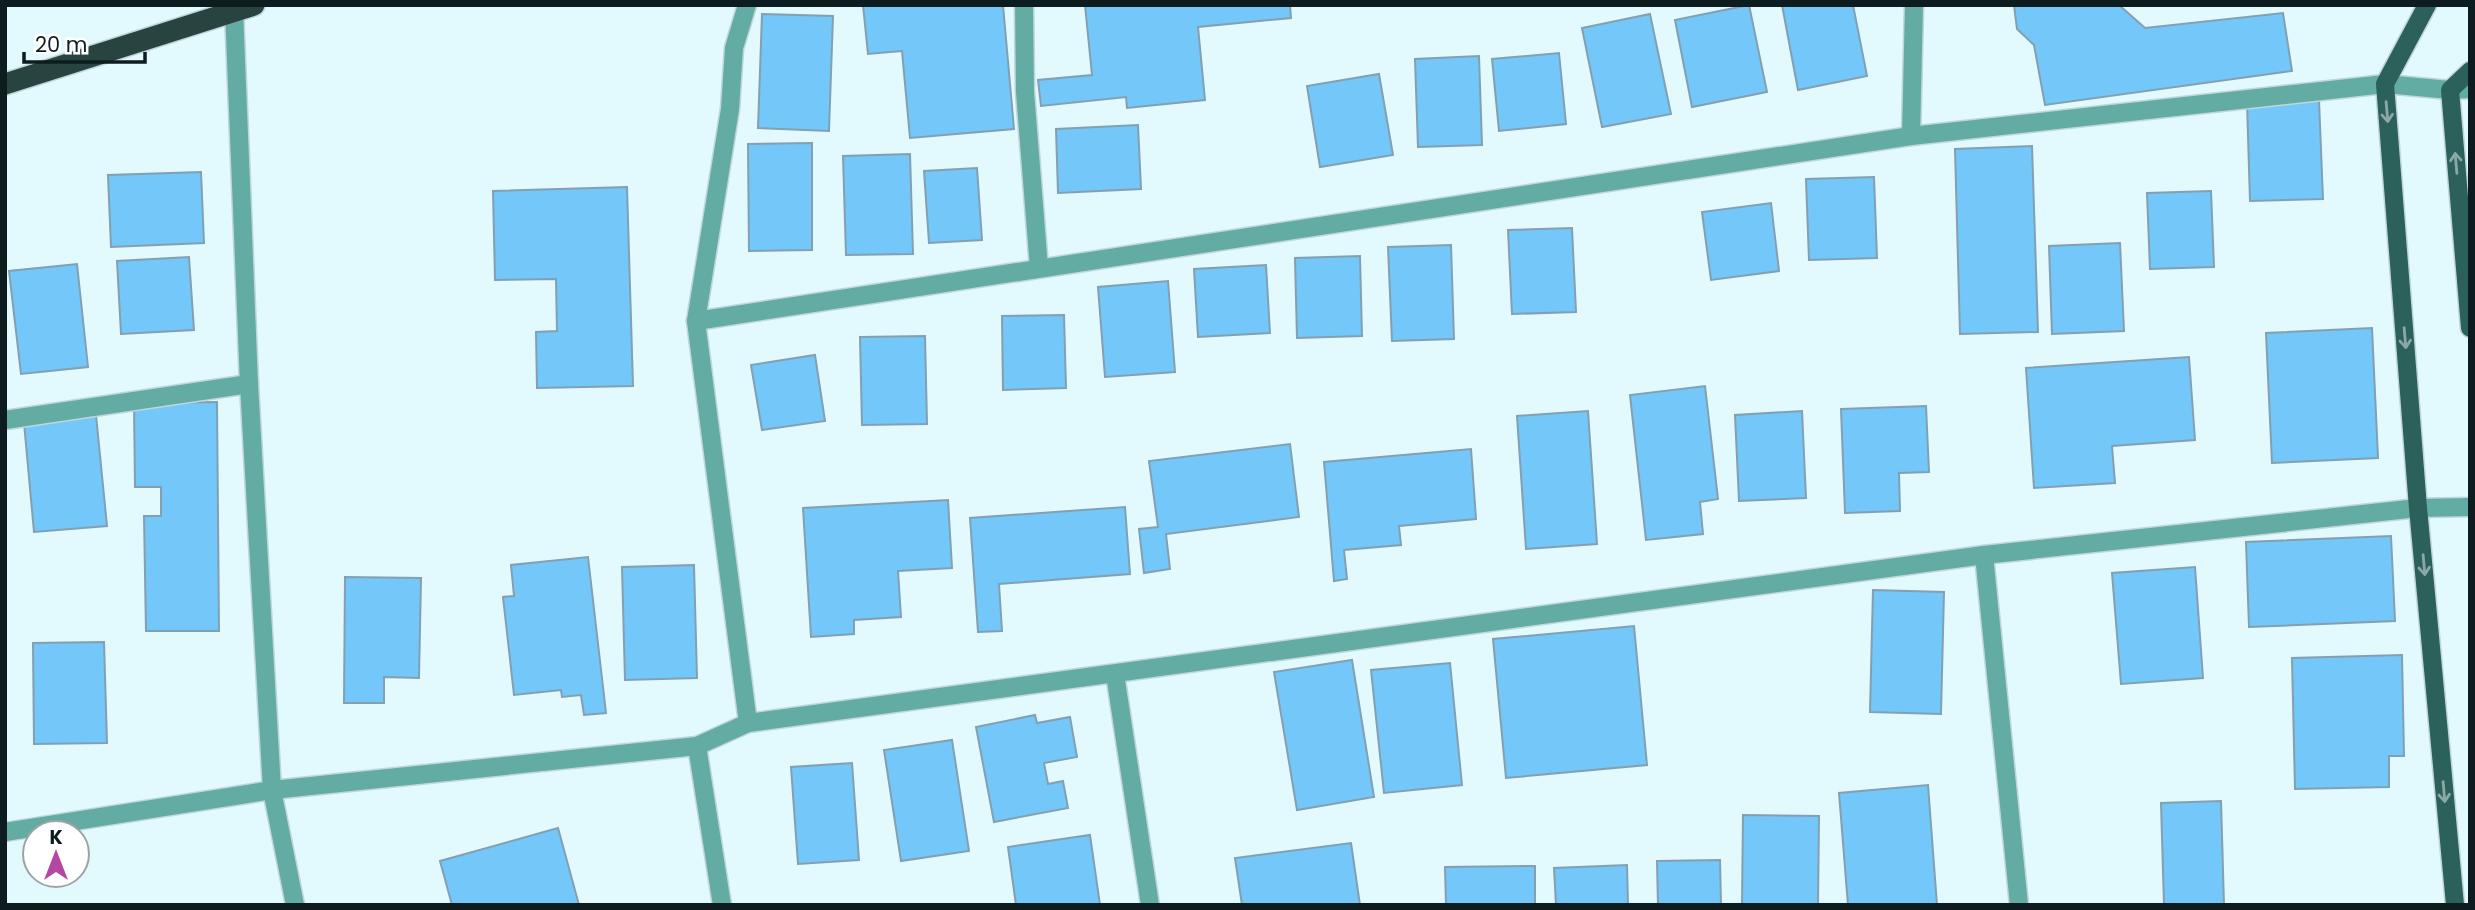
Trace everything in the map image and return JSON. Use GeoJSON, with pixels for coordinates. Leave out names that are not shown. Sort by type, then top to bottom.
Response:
{"type":"FeatureCollection","features":[{"type":"Feature","properties":{"kind":"highway"},"geometry":{"type":"LineString","coordinates":[[5,84],[244,7]]}},
{"type":"Feature","properties":{"kind":"main road"},"geometry":{"type":"LineString","coordinates":[[2427,5],[2385,84],[2418,508],[2455,905]]}},
{"type":"Feature","properties":{"kind":"main road"},"geometry":{"type":"LineString","coordinates":[[2470,71],[2450,90],[2470,328]]}},
{"type":"Feature","properties":{"kind":"street"},"geometry":{"type":"LineString","coordinates":[[747,5],[734,48],[730,109],[696,321],[748,723]]}},
{"type":"Feature","properties":{"kind":"street"},"geometry":{"type":"LineString","coordinates":[[1024,5],[1025,92],[1040,268]]}},
{"type":"Feature","properties":{"kind":"street"},"geometry":{"type":"LineString","coordinates":[[1911,136],[1913,5]]}},
{"type":"Feature","properties":{"kind":"street"},"geometry":{"type":"LineString","coordinates":[[244,7],[249,384],[272,790],[295,905]]}},
{"type":"Feature","properties":{"kind":"street"},"geometry":{"type":"LineString","coordinates":[[696,321],[1911,136],[2385,84],[2450,90],[2470,89]]}},
{"type":"Feature","properties":{"kind":"street"},"geometry":{"type":"LineString","coordinates":[[5,420],[249,384]]}},
{"type":"Feature","properties":{"kind":"street"},"geometry":{"type":"LineString","coordinates":[[5,832],[272,790],[697,746],[748,723],[1984,555],[2418,508],[2470,507]]}},
{"type":"Feature","properties":{"kind":"street"},"geometry":{"type":"LineString","coordinates":[[1984,555],[2019,905]]}},
{"type":"Feature","properties":{"kind":"street"},"geometry":{"type":"LineString","coordinates":[[1115,674],[1150,905]]}},
{"type":"Feature","properties":{"kind":"street"},"geometry":{"type":"LineString","coordinates":[[697,746],[722,905]]}},
{"type":"Feature","properties":{"kind":"building"},"geometry":{"type":"Polygon","coordinates":[[[863,5],[1003,5],[1014,129],[910,138],[902,51],[868,54],[863,5]]]}},
{"type":"Feature","properties":{"kind":"building"},"geometry":{"type":"Polygon","coordinates":[[[1085,5],[1290,5],[1291,18],[1198,27],[1205,100],[1127,108],[1126,97],[1041,106],[1038,80],[1092,75],[1085,5]]]}},
{"type":"Feature","properties":{"kind":"building"},"geometry":{"type":"Polygon","coordinates":[[[1749,5],[1767,92],[1692,107],[1675,20],[1749,5]]]}},
{"type":"Feature","properties":{"kind":"building"},"geometry":{"type":"Polygon","coordinates":[[[1782,5],[1853,5],[1867,76],[1798,90],[1782,5]]]}},
{"type":"Feature","properties":{"kind":"building"},"geometry":{"type":"Polygon","coordinates":[[[2014,5],[2119,5],[2145,28],[2283,13],[2292,71],[2045,105],[2034,45],[2017,29],[2014,5]]]}},
{"type":"Feature","properties":{"kind":"building"},"geometry":{"type":"Polygon","coordinates":[[[762,14],[833,16],[829,131],[758,128],[762,14]]]}},
{"type":"Feature","properties":{"kind":"building"},"geometry":{"type":"Polygon","coordinates":[[[1650,14],[1671,114],[1602,127],[1582,28],[1650,14]]]}},
{"type":"Feature","properties":{"kind":"building"},"geometry":{"type":"Polygon","coordinates":[[[1559,53],[1566,124],[1499,131],[1492,59],[1559,53]]]}},
{"type":"Feature","properties":{"kind":"building"},"geometry":{"type":"Polygon","coordinates":[[[1479,56],[1482,145],[1418,147],[1415,59],[1479,56]]]}},
{"type":"Feature","properties":{"kind":"building"},"geometry":{"type":"Polygon","coordinates":[[[1379,74],[1393,155],[1320,167],[1307,86],[1379,74]]]}},
{"type":"Feature","properties":{"kind":"building"},"geometry":{"type":"Polygon","coordinates":[[[2319,100],[2323,199],[2250,201],[2247,102],[2319,100]]]}},
{"type":"Feature","properties":{"kind":"building"},"geometry":{"type":"Polygon","coordinates":[[[1138,125],[1141,189],[1058,193],[1056,129],[1138,125]]]}},
{"type":"Feature","properties":{"kind":"building"},"geometry":{"type":"Polygon","coordinates":[[[812,143],[812,250],[749,251],[748,144],[812,143]]]}},
{"type":"Feature","properties":{"kind":"building"},"geometry":{"type":"Polygon","coordinates":[[[2032,146],[2038,332],[1960,334],[1955,149],[2032,146]]]}},
{"type":"Feature","properties":{"kind":"building"},"geometry":{"type":"Polygon","coordinates":[[[910,154],[913,254],[846,255],[843,156],[910,154]]]}},
{"type":"Feature","properties":{"kind":"building"},"geometry":{"type":"Polygon","coordinates":[[[977,168],[982,240],[929,243],[924,171],[977,168]]]}},
{"type":"Feature","properties":{"kind":"building"},"geometry":{"type":"Polygon","coordinates":[[[201,172],[204,243],[111,247],[108,175],[201,172]]]}},
{"type":"Feature","properties":{"kind":"building"},"geometry":{"type":"Polygon","coordinates":[[[1874,177],[1877,258],[1809,260],[1806,179],[1874,177]]]}},
{"type":"Feature","properties":{"kind":"building"},"geometry":{"type":"Polygon","coordinates":[[[627,187],[633,386],[537,388],[536,332],[557,331],[556,279],[495,280],[493,191],[627,187]]]}},
{"type":"Feature","properties":{"kind":"building"},"geometry":{"type":"Polygon","coordinates":[[[2211,191],[2214,267],[2150,269],[2147,193],[2211,191]]]}},
{"type":"Feature","properties":{"kind":"building"},"geometry":{"type":"Polygon","coordinates":[[[1771,203],[1779,271],[1711,280],[1702,212],[1771,203]]]}},
{"type":"Feature","properties":{"kind":"building"},"geometry":{"type":"Polygon","coordinates":[[[1572,228],[1576,312],[1512,314],[1508,230],[1572,228]]]}},
{"type":"Feature","properties":{"kind":"building"},"geometry":{"type":"Polygon","coordinates":[[[2120,243],[2124,331],[2052,334],[2049,246],[2120,243]]]}},
{"type":"Feature","properties":{"kind":"building"},"geometry":{"type":"Polygon","coordinates":[[[1451,245],[1454,339],[1392,341],[1388,247],[1451,245]]]}},
{"type":"Feature","properties":{"kind":"building"},"geometry":{"type":"Polygon","coordinates":[[[1360,256],[1362,336],[1297,338],[1295,258],[1360,256]]]}},
{"type":"Feature","properties":{"kind":"building"},"geometry":{"type":"Polygon","coordinates":[[[189,257],[194,330],[121,334],[117,261],[189,257]]]}},
{"type":"Feature","properties":{"kind":"building"},"geometry":{"type":"Polygon","coordinates":[[[77,264],[88,367],[21,374],[9,271],[77,264]]]}},
{"type":"Feature","properties":{"kind":"building"},"geometry":{"type":"Polygon","coordinates":[[[1266,265],[1270,333],[1198,337],[1194,269],[1266,265]]]}},
{"type":"Feature","properties":{"kind":"building"},"geometry":{"type":"Polygon","coordinates":[[[1168,281],[1175,372],[1105,377],[1098,287],[1168,281]]]}},
{"type":"Feature","properties":{"kind":"building"},"geometry":{"type":"Polygon","coordinates":[[[1064,315],[1066,388],[1003,390],[1002,316],[1064,315]]]}},
{"type":"Feature","properties":{"kind":"building"},"geometry":{"type":"Polygon","coordinates":[[[2372,328],[2378,458],[2272,463],[2266,333],[2372,328]]]}},
{"type":"Feature","properties":{"kind":"building"},"geometry":{"type":"Polygon","coordinates":[[[925,336],[927,424],[862,425],[860,337],[925,336]]]}},
{"type":"Feature","properties":{"kind":"building"},"geometry":{"type":"Polygon","coordinates":[[[815,355],[825,421],[762,430],[751,365],[815,355]]]}},
{"type":"Feature","properties":{"kind":"building"},"geometry":{"type":"Polygon","coordinates":[[[2189,357],[2195,440],[2112,446],[2115,483],[2034,488],[2026,368],[2189,357]]]}},
{"type":"Feature","properties":{"kind":"building"},"geometry":{"type":"Polygon","coordinates":[[[1705,386],[1718,499],[1700,502],[1703,534],[1646,540],[1630,395],[1705,386]]]}},
{"type":"Feature","properties":{"kind":"building"},"geometry":{"type":"Polygon","coordinates":[[[217,402],[219,631],[146,631],[144,516],[161,516],[161,487],[135,487],[134,403],[217,402]]]}},
{"type":"Feature","properties":{"kind":"building"},"geometry":{"type":"Polygon","coordinates":[[[1926,406],[1929,472],[1899,473],[1900,511],[1845,513],[1841,409],[1926,406]]]}},
{"type":"Feature","properties":{"kind":"building"},"geometry":{"type":"Polygon","coordinates":[[[1588,411],[1597,544],[1526,549],[1517,416],[1588,411]]]}},
{"type":"Feature","properties":{"kind":"building"},"geometry":{"type":"Polygon","coordinates":[[[1802,411],[1806,498],[1739,501],[1735,415],[1802,411]]]}},
{"type":"Feature","properties":{"kind":"building"},"geometry":{"type":"Polygon","coordinates":[[[96,415],[107,526],[34,532],[24,423],[96,415]]]}},
{"type":"Feature","properties":{"kind":"building"},"geometry":{"type":"Polygon","coordinates":[[[1290,444],[1299,517],[1166,534],[1170,569],[1144,573],[1139,529],[1158,527],[1149,461],[1290,444]]]}},
{"type":"Feature","properties":{"kind":"building"},"geometry":{"type":"Polygon","coordinates":[[[1471,449],[1476,519],[1399,526],[1401,545],[1344,550],[1347,579],[1334,581],[1324,462],[1471,449]]]}},
{"type":"Feature","properties":{"kind":"building"},"geometry":{"type":"Polygon","coordinates":[[[948,500],[952,568],[898,571],[901,617],[854,620],[854,634],[811,637],[803,508],[948,500]]]}},
{"type":"Feature","properties":{"kind":"building"},"geometry":{"type":"Polygon","coordinates":[[[1125,507],[1130,574],[999,584],[1002,631],[978,632],[970,518],[1125,507]]]}},
{"type":"Feature","properties":{"kind":"building"},"geometry":{"type":"Polygon","coordinates":[[[2391,536],[2395,621],[2249,627],[2246,542],[2391,536]]]}},
{"type":"Feature","properties":{"kind":"building"},"geometry":{"type":"Polygon","coordinates":[[[588,557],[606,713],[584,715],[581,695],[562,697],[561,690],[514,695],[503,597],[514,596],[511,565],[588,557]]]}},
{"type":"Feature","properties":{"kind":"building"},"geometry":{"type":"Polygon","coordinates":[[[694,565],[697,678],[625,680],[622,567],[694,565]]]}},
{"type":"Feature","properties":{"kind":"building"},"geometry":{"type":"Polygon","coordinates":[[[2195,567],[2203,678],[2121,684],[2112,573],[2195,567]]]}},
{"type":"Feature","properties":{"kind":"building"},"geometry":{"type":"Polygon","coordinates":[[[345,577],[421,578],[419,678],[384,677],[384,703],[344,703],[345,577]]]}},
{"type":"Feature","properties":{"kind":"building"},"geometry":{"type":"Polygon","coordinates":[[[1873,590],[1944,592],[1941,714],[1870,712],[1873,590]]]}},
{"type":"Feature","properties":{"kind":"building"},"geometry":{"type":"Polygon","coordinates":[[[1634,626],[1647,765],[1506,778],[1493,639],[1634,626]]]}},
{"type":"Feature","properties":{"kind":"building"},"geometry":{"type":"Polygon","coordinates":[[[104,642],[107,743],[34,744],[33,643],[104,642]]]}},
{"type":"Feature","properties":{"kind":"building"},"geometry":{"type":"Polygon","coordinates":[[[2402,655],[2404,756],[2389,756],[2389,787],[2295,789],[2292,658],[2402,655]]]}},
{"type":"Feature","properties":{"kind":"building"},"geometry":{"type":"Polygon","coordinates":[[[1352,660],[1374,797],[1297,810],[1274,672],[1352,660]]]}},
{"type":"Feature","properties":{"kind":"building"},"geometry":{"type":"Polygon","coordinates":[[[1450,663],[1462,785],[1384,793],[1371,670],[1450,663]]]}},
{"type":"Feature","properties":{"kind":"building"},"geometry":{"type":"Polygon","coordinates":[[[1035,715],[1037,723],[1070,717],[1077,757],[1044,763],[1048,784],[1063,781],[1068,808],[994,822],[976,727],[1035,715]]]}},
{"type":"Feature","properties":{"kind":"building"},"geometry":{"type":"Polygon","coordinates":[[[952,740],[969,851],[901,861],[884,750],[952,740]]]}},
{"type":"Feature","properties":{"kind":"building"},"geometry":{"type":"Polygon","coordinates":[[[852,763],[859,860],[798,864],[791,767],[852,763]]]}},
{"type":"Feature","properties":{"kind":"building"},"geometry":{"type":"Polygon","coordinates":[[[1928,785],[1937,905],[1848,905],[1839,793],[1928,785]]]}},
{"type":"Feature","properties":{"kind":"building"},"geometry":{"type":"Polygon","coordinates":[[[2221,801],[2224,905],[2164,905],[2161,803],[2221,801]]]}},
{"type":"Feature","properties":{"kind":"building"},"geometry":{"type":"Polygon","coordinates":[[[1743,815],[1819,816],[1818,905],[1742,905],[1743,815]]]}},
{"type":"Feature","properties":{"kind":"building"},"geometry":{"type":"Polygon","coordinates":[[[558,828],[579,905],[452,905],[440,861],[558,828]]]}},
{"type":"Feature","properties":{"kind":"building"},"geometry":{"type":"Polygon","coordinates":[[[1090,835],[1100,905],[1016,905],[1008,847],[1090,835]]]}},
{"type":"Feature","properties":{"kind":"building"},"geometry":{"type":"Polygon","coordinates":[[[1351,843],[1360,905],[1242,905],[1235,858],[1351,843]]]}},
{"type":"Feature","properties":{"kind":"building"},"geometry":{"type":"Polygon","coordinates":[[[1720,860],[1721,905],[1658,905],[1657,861],[1720,860]]]}},
{"type":"Feature","properties":{"kind":"building"},"geometry":{"type":"Polygon","coordinates":[[[1627,865],[1628,905],[1556,905],[1554,868],[1627,865]]]}},
{"type":"Feature","properties":{"kind":"building"},"geometry":{"type":"Polygon","coordinates":[[[1535,866],[1535,905],[1446,905],[1445,867],[1535,866]]]}}]}
